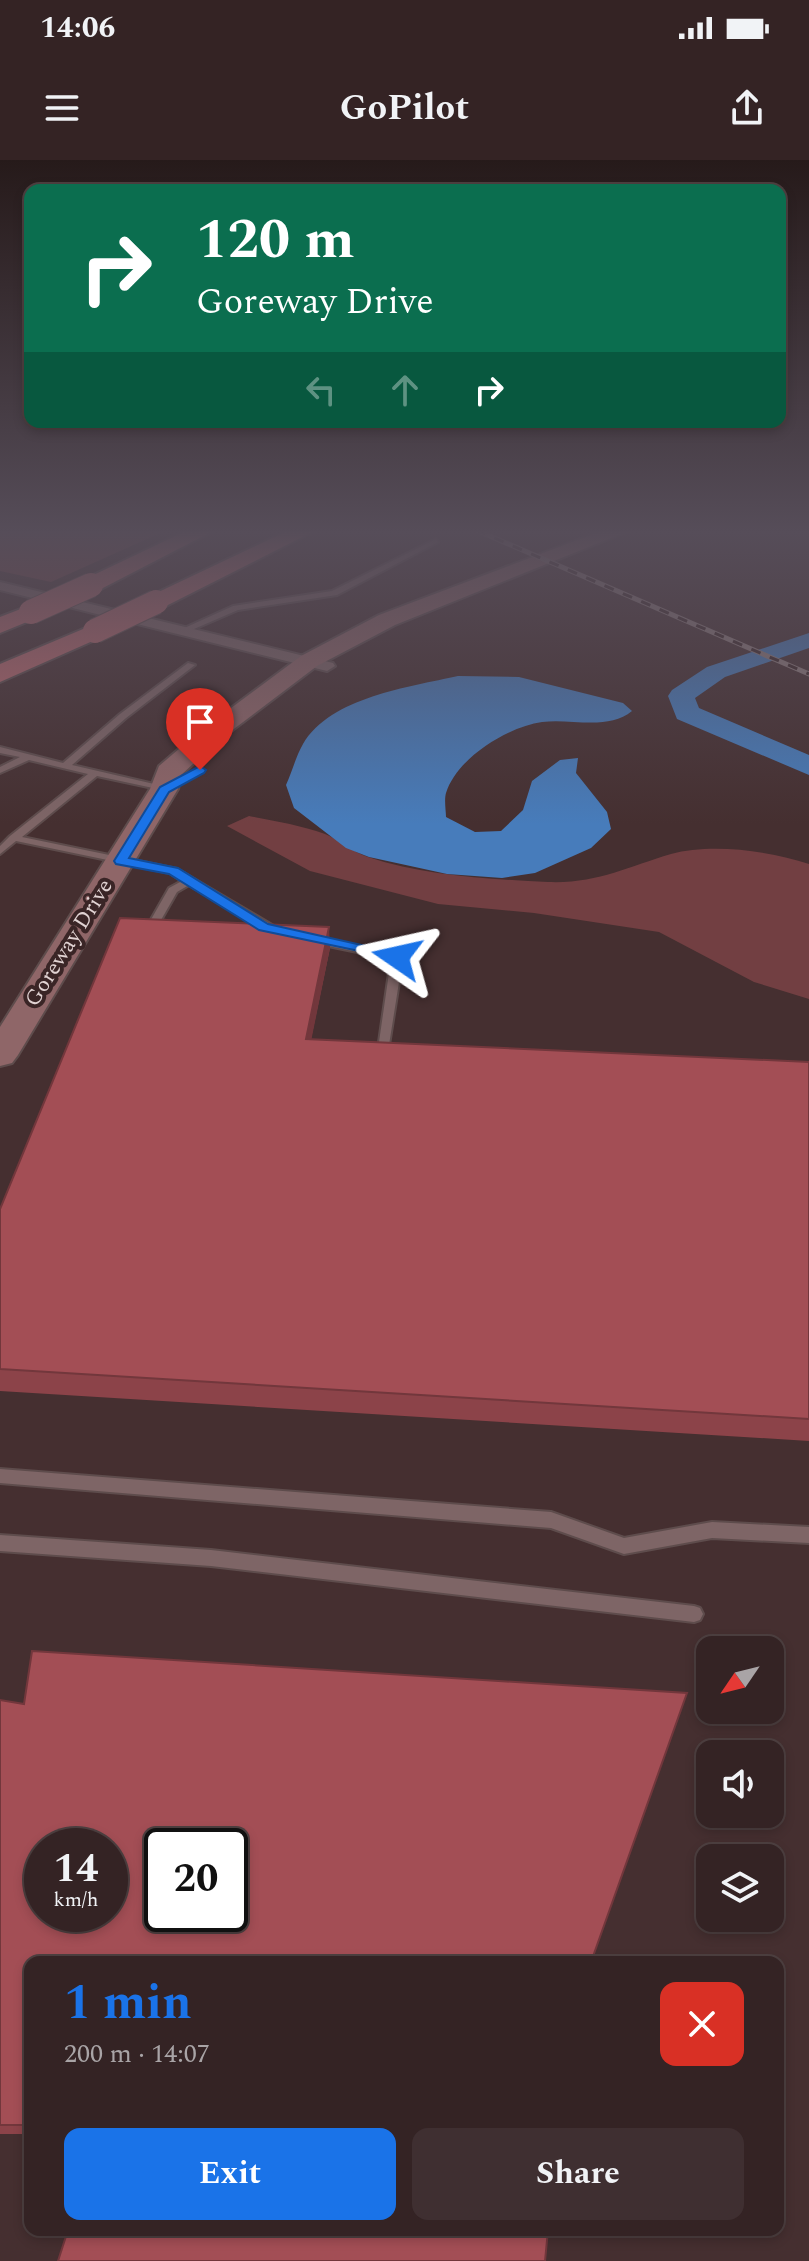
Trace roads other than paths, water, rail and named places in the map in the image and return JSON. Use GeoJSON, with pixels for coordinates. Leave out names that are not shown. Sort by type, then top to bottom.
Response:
{"type":"FeatureCollection","features":[{"type":"Feature","properties":{"kind":"highway"},"geometry":{"type":"LineString","coordinates":[[0,671],[86,628]]}},
{"type":"Feature","properties":{"kind":"main road","name":"Goreway Drive"},"geometry":{"type":"LineString","coordinates":[[0,1055],[164,789],[188,779],[318,663],[374,628]]}},
{"type":"Feature","properties":{"kind":"main road","name":"Goreway Drive"},"geometry":{"type":"LineString","coordinates":[[318,663],[400,628]]}},
{"type":"Feature","properties":{"kind":"street"},"geometry":{"type":"LineString","coordinates":[[176,628],[318,663]]}},
{"type":"Feature","properties":{"kind":"lane"},"geometry":{"type":"LineString","coordinates":[[184,630],[189,628]]}},
{"type":"Feature","properties":{"kind":"lane"},"geometry":{"type":"LineString","coordinates":[[65,766],[123,716],[191,665]]}},
{"type":"Feature","properties":{"kind":"lane"},"geometry":{"type":"LineString","coordinates":[[0,750],[164,789]]}},
{"type":"Feature","properties":{"kind":"lane"},"geometry":{"type":"LineString","coordinates":[[0,770],[28,757]]}},
{"type":"Feature","properties":{"kind":"lane"},"geometry":{"type":"LineString","coordinates":[[0,851],[95,773]]}},
{"type":"Feature","properties":{"kind":"lane"},"geometry":{"type":"LineString","coordinates":[[0,834],[173,871],[264,927],[289,935]]}},
{"type":"Feature","properties":{"kind":"lane"},"geometry":{"type":"LineString","coordinates":[[186,924],[154,923],[173,890],[189,881]]}},
{"type":"Feature","properties":{"kind":"lane"},"geometry":{"type":"LineString","coordinates":[[248,927],[264,927]]}},
{"type":"Feature","properties":{"kind":"lane"},"geometry":{"type":"LineString","coordinates":[[301,938],[397,957],[385,1042]]}},
{"type":"Feature","properties":{"kind":"lane"},"geometry":{"type":"LineString","coordinates":[[0,1476],[551,1520],[624,1546],[712,1530],[809,1535]]}},
{"type":"Feature","properties":{"kind":"lane"},"geometry":{"type":"LineString","coordinates":[[0,1543],[211,1558],[694,1614]]}},
{"type":"Feature","properties":{"kind":"water"},"geometry":{"type":"Polygon","coordinates":[[[458,676],[519,677],[623,703],[632,711],[612,721],[542,722],[514,730],[472,756],[452,780],[446,793],[446,817],[475,832],[501,831],[523,810],[532,781],[560,760],[578,758],[576,773],[607,812],[611,829],[591,848],[535,873],[502,878],[447,874],[369,857],[346,848],[294,808],[286,785],[303,744],[332,715],[373,696],[458,676]]]}},
{"type":"Feature","properties":{"kind":"waterway"},"geometry":{"type":"LineString","coordinates":[[809,640],[716,672],[681,696],[687,713],[809,766]]}},
{"type":"Feature","properties":{"kind":"railway"},"geometry":{"type":"LineString","coordinates":[[703,628],[809,674]]}}]}
